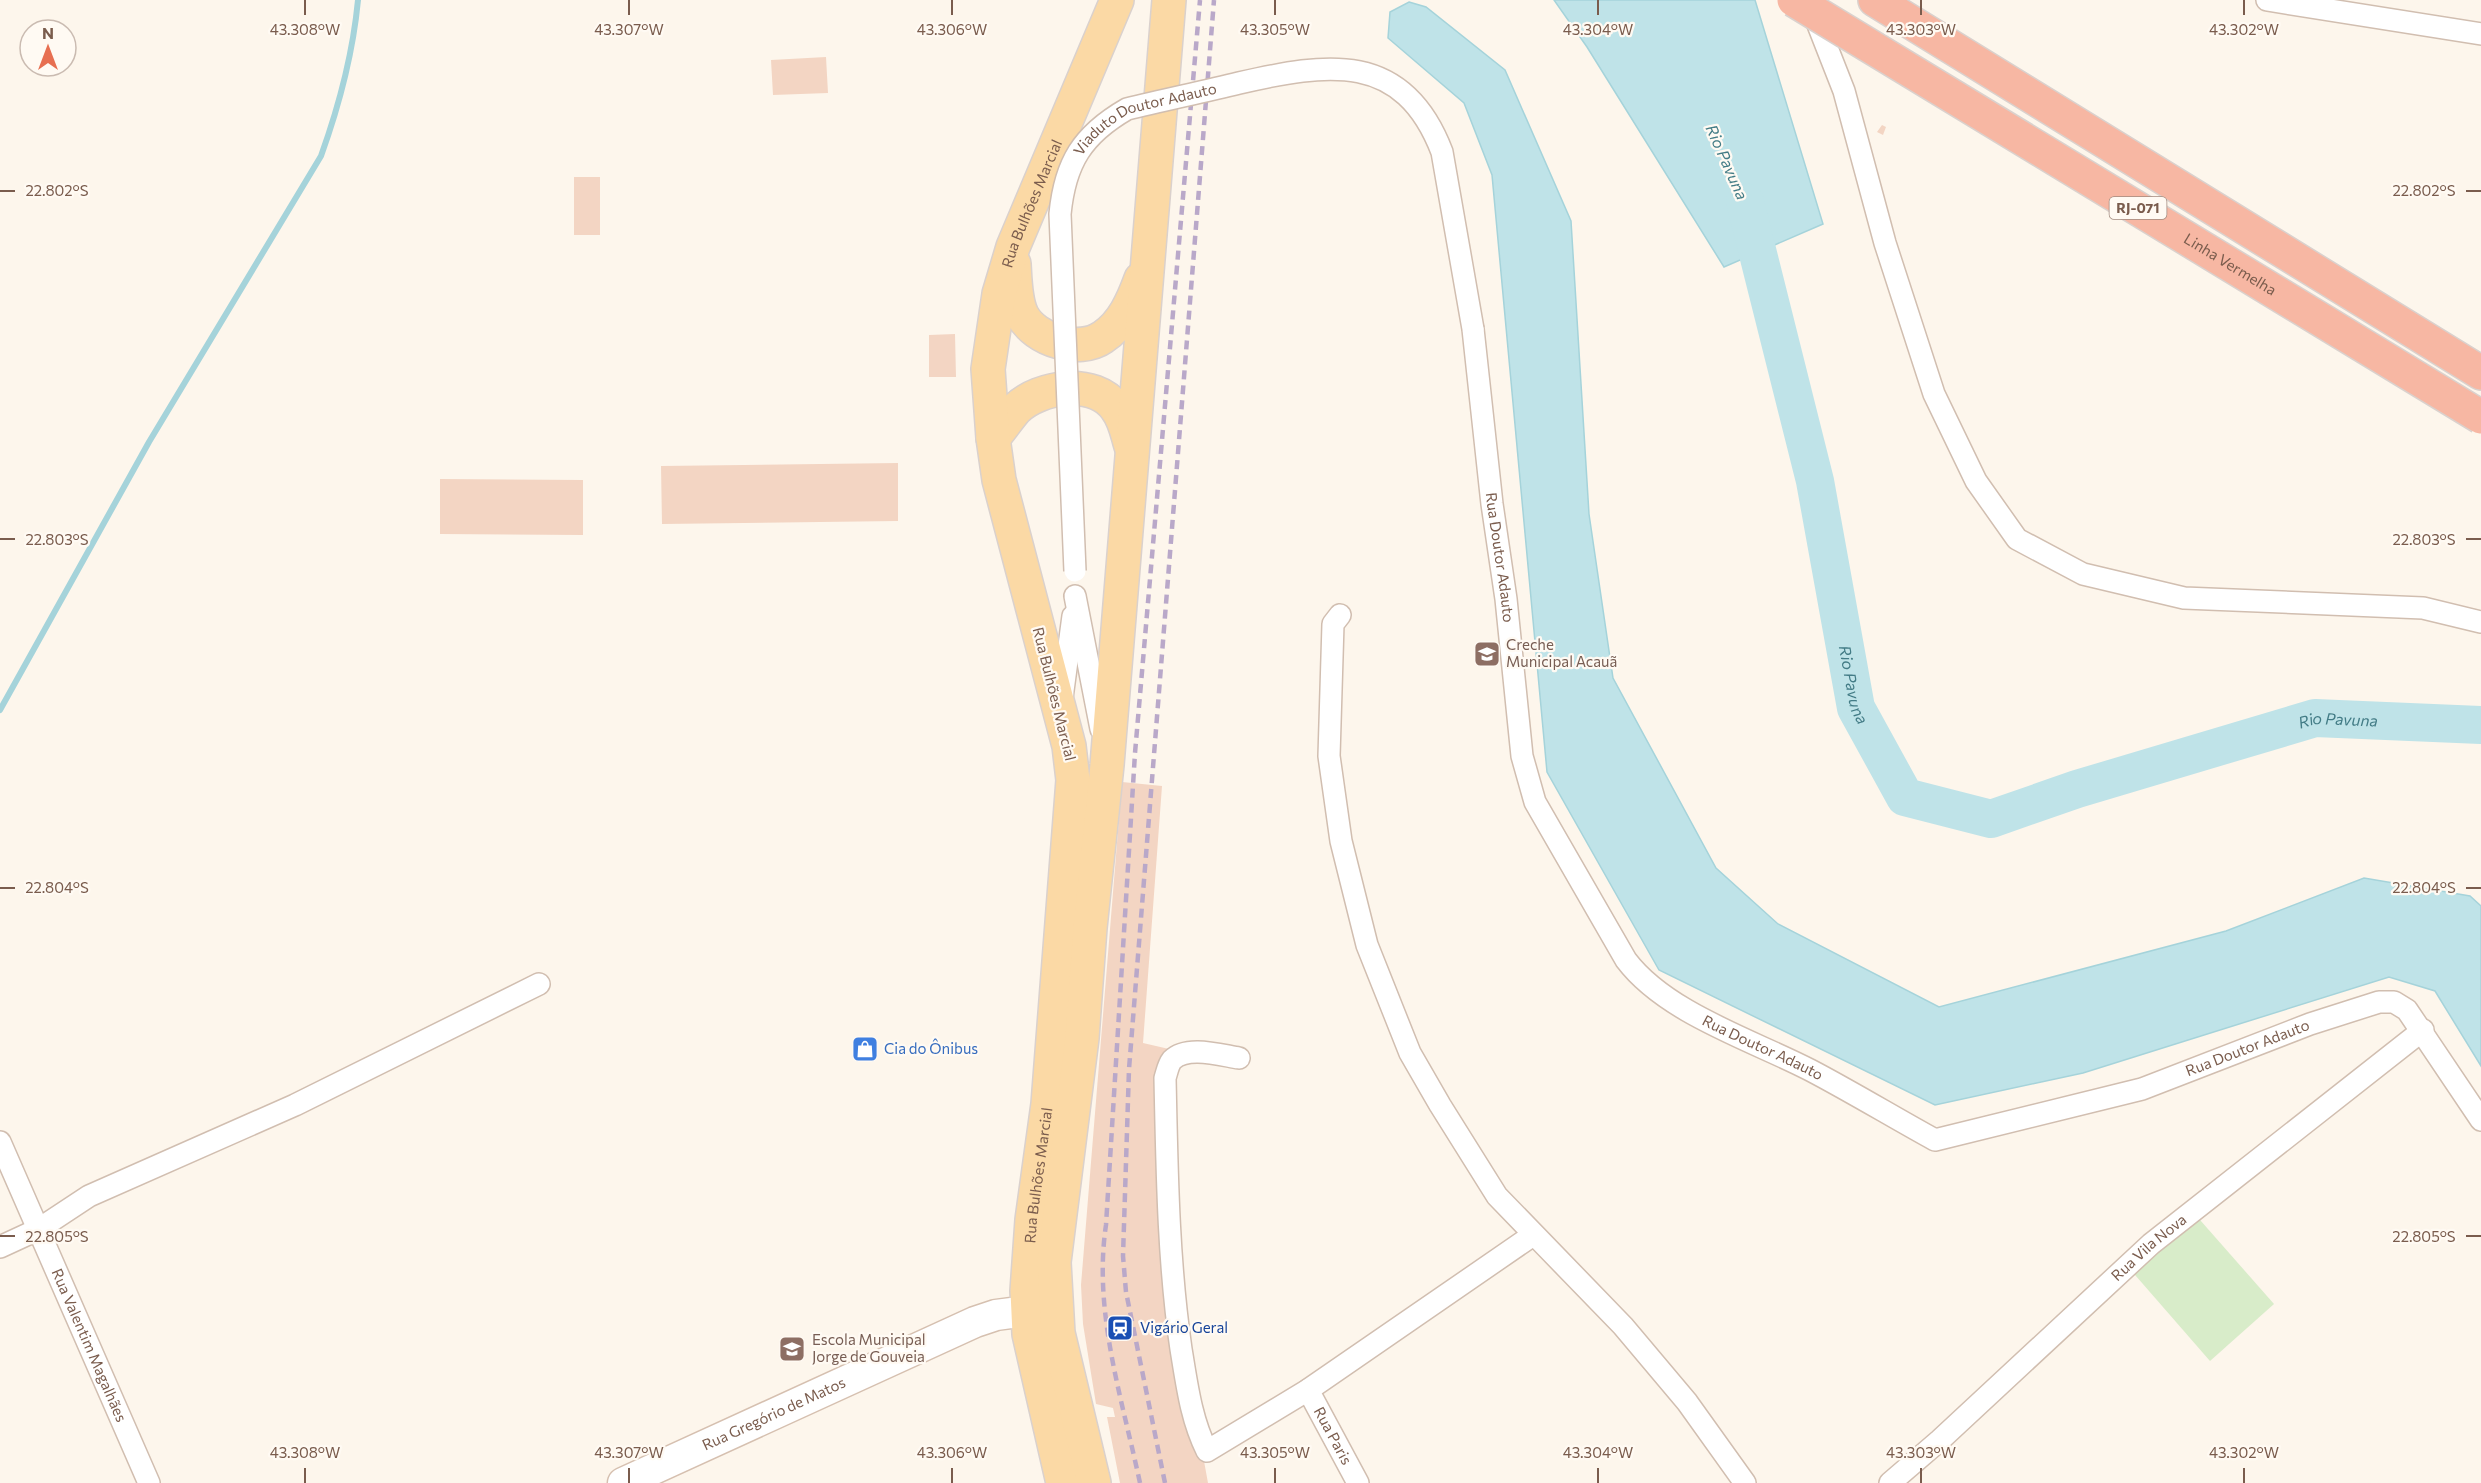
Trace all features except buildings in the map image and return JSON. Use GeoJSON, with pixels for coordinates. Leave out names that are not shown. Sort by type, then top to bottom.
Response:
{"type":"FeatureCollection","features":[{"type":"Feature","properties":{"kind":"highway","name":"Linha Vermelha"},"geometry":{"type":"LineString","coordinates":[[1794,0],[2481,417]]}},
{"type":"Feature","properties":{"kind":"highway","name":"RJ-071"},"geometry":{"type":"LineString","coordinates":[[1875,0],[2481,374]]}},
{"type":"Feature","properties":{"kind":"main road","name":"Rua Bulhões Marcial"},"geometry":{"type":"LineString","coordinates":[[1094,1483],[1064,1361],[1054,1285],[1059,1211],[1082,1038],[1074,780],[1060,710],[999,480],[993,438],[988,369],[999,294],[1013,247],[1117,0]]}},
{"type":"Feature","properties":{"kind":"main road","name":"Rua Bulhões Marcial"},"geometry":{"type":"LineString","coordinates":[[1063,1483],[1029,1334],[1027,1311],[1032,1220],[1048,1104],[1077,928],[1107,765],[1151,248],[1169,0]]}},
{"type":"Feature","properties":{"kind":"main road"},"geometry":{"type":"LineString","coordinates":[[1013,247],[1015,285],[1021,313],[1034,332],[1052,341],[1077,343],[1102,339],[1116,327],[1130,308],[1151,248]]}},
{"type":"Feature","properties":{"kind":"main road"},"geometry":{"type":"LineString","coordinates":[[993,438],[1017,408],[1041,394],[1065,389],[1087,391],[1104,395],[1116,407],[1124,422],[1133,457]]}},
{"type":"Feature","properties":{"kind":"street"},"geometry":{"type":"LineString","coordinates":[[1808,0],[1844,91],[1886,243],[1934,394],[1976,481],[2017,539],[2083,574],[2184,598],[2423,608],[2481,622]]}},
{"type":"Feature","properties":{"kind":"street"},"geometry":{"type":"LineString","coordinates":[[2267,0],[2481,34]]}},
{"type":"Feature","properties":{"kind":"street","name":"Viaduto Doutor Adauto"},"geometry":{"type":"LineString","coordinates":[[1060,710],[1075,596],[1075,571],[1060,214],[1062,189],[1080,148],[1107,121],[1127,109],[1290,72],[1343,68],[1373,75],[1402,91],[1419,108],[1432,127],[1442,152],[1473,329]]}},
{"type":"Feature","properties":{"kind":"street","name":"Rua Doutor Adauto"},"geometry":{"type":"LineString","coordinates":[[1473,329],[1492,504],[1506,599],[1522,756],[1535,802],[1626,960],[1638,976],[1662,995],[1811,1071],[1935,1140],[2142,1089],[2310,1024],[2379,1002],[2394,1002],[2407,1010],[2423,1030],[2481,1119]]}},
{"type":"Feature","properties":{"kind":"street","name":"Viaduto Doutor Adauto"},"geometry":{"type":"LineString","coordinates":[[1075,596],[1107,765]]}},
{"type":"Feature","properties":{"kind":"street"},"geometry":{"type":"LineString","coordinates":[[1340,615],[1333,624],[1329,756],[1341,841],[1367,945],[1410,1053],[1497,1196],[1623,1326],[1647,1358],[1687,1402],[1745,1483]]}},
{"type":"Feature","properties":{"kind":"street"},"geometry":{"type":"LineString","coordinates":[[0,1247],[39,1229],[89,1196],[295,1105],[539,984]]}},
{"type":"Feature","properties":{"kind":"street","name":"Rua Vila Nova"},"geometry":{"type":"LineString","coordinates":[[1890,1483],[1940,1440],[2151,1244],[2423,1030]]}},
{"type":"Feature","properties":{"kind":"street"},"geometry":{"type":"LineString","coordinates":[[1239,1058],[1195,1052],[1181,1055],[1169,1064],[1165,1078],[1169,1226],[1178,1327],[1189,1400],[1196,1430],[1207,1452],[1308,1390],[1533,1235]]}},
{"type":"Feature","properties":{"kind":"street","name":"Rua Valentim Magalhães"},"geometry":{"type":"LineString","coordinates":[[0,1142],[149,1483]]}},
{"type":"Feature","properties":{"kind":"street","name":"Rua Gregório de Matos"},"geometry":{"type":"LineString","coordinates":[[623,1483],[975,1322],[996,1315],[1027,1311]]}},
{"type":"Feature","properties":{"kind":"street","name":"Rua Paris"},"geometry":{"type":"LineString","coordinates":[[1308,1390],[1358,1483]]}},
{"type":"Feature","properties":{"kind":"green space"},"geometry":{"type":"Polygon","coordinates":[[[2193,1212],[2274,1304],[2210,1361],[2129,1268],[2193,1212]]]}},
{"type":"Feature","properties":{"kind":"water"},"geometry":{"type":"Polygon","coordinates":[[[1554,0],[1755,0],[1823,224],[1724,267],[1587,47],[1554,0]]]}},
{"type":"Feature","properties":{"kind":"water"},"geometry":{"type":"Polygon","coordinates":[[[1409,2],[1426,7],[1505,70],[1571,221],[1589,514],[1613,678],[1716,868],[1778,924],[1939,1007],[2226,931],[2364,878],[2470,896],[2481,906],[2481,1066],[2435,991],[2389,977],[2083,1073],[1935,1105],[1659,970],[1547,772],[1492,175],[1464,103],[1388,38],[1390,12],[1409,2]]]}},
{"type":"Feature","properties":{"kind":"waterway"},"geometry":{"type":"LineString","coordinates":[[0,710],[149,442],[321,156],[344,79],[353,40],[358,0]]}},
{"type":"Feature","properties":{"kind":"waterway","name":"Rio Pavuna"},"geometry":{"type":"LineString","coordinates":[[1745,202],[1815,481],[1856,708],[1905,797],[1991,819],[2077,789],[2315,718],[2481,725]]}},
{"type":"Feature","properties":{"kind":"railway"},"geometry":{"type":"LineString","coordinates":[[1140,1483],[1111,1355],[1103,1290],[1103,1258],[1135,753],[1200,0]]}},
{"type":"Feature","properties":{"kind":"railway"},"geometry":{"type":"LineString","coordinates":[[1165,1483],[1126,1292],[1123,1256],[1129,1069],[1214,0]]}},
{"type":"Feature","properties":{"kind":"place","name":"Creche Municipal Acauã"},"geometry":{"type":"Point","coordinates":[1487,654]}},
{"type":"Feature","properties":{"kind":"place","name":"Cia do Ônibus"},"geometry":{"type":"Point","coordinates":[865,1049]}},
{"type":"Feature","properties":{"kind":"place","name":"Vigário Geral"},"geometry":{"type":"Point","coordinates":[1120,1328]}},
{"type":"Feature","properties":{"kind":"place","name":"Escola Municipal Jorge de Gouveia"},"geometry":{"type":"Point","coordinates":[792,1349]}}]}
